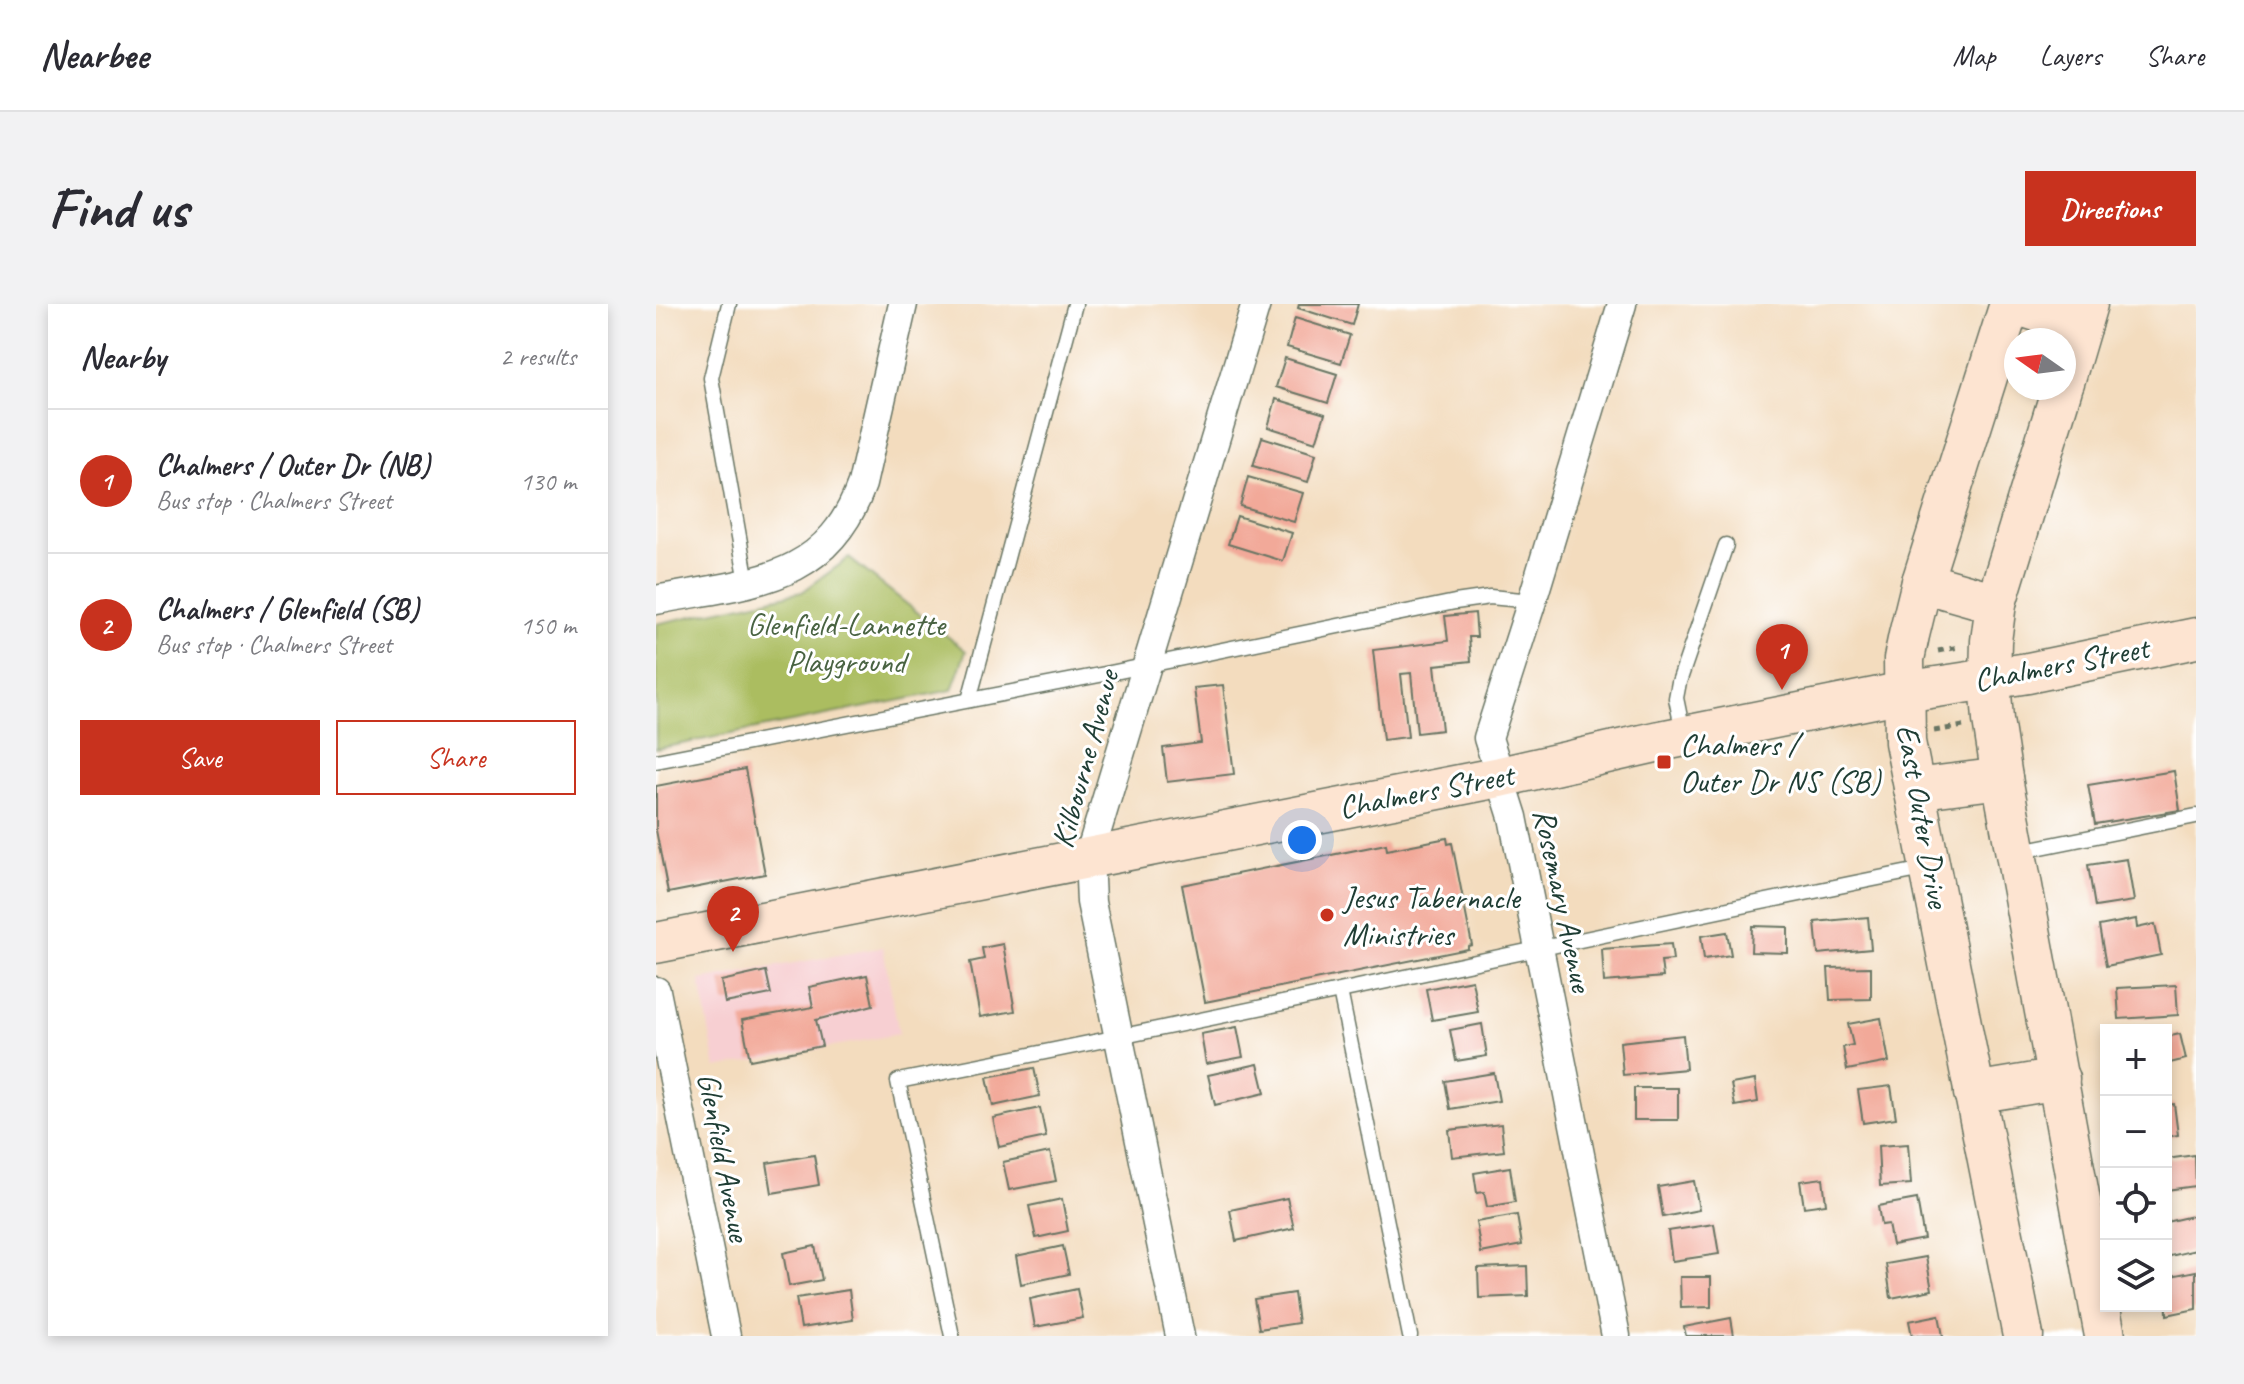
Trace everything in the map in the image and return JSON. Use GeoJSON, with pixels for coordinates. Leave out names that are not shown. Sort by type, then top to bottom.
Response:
{"type":"FeatureCollection","features":[{"type":"Feature","properties":{"kind":"street"},"geometry":{"type":"LineString","coordinates":[[656,600],[774,576],[808,560],[836,534],[854,508],[862,484],[903,304]]}},
{"type":"Feature","properties":{"kind":"street","name":"Kilbourne Avenue"},"geometry":{"type":"LineString","coordinates":[[1180,1336],[1091,902],[1089,857],[1256,304]]}},
{"type":"Feature","properties":{"kind":"street","name":"Rosemary Avenue"},"geometry":{"type":"LineString","coordinates":[[1616,1336],[1513,817],[1488,738],[1622,304]]}},
{"type":"Feature","properties":{"kind":"street"},"geometry":{"type":"LineString","coordinates":[[2012,304],[2084,314],[2076,341]]}},
{"type":"Feature","properties":{"kind":"street","name":"East Outer Drive"},"geometry":{"type":"LineString","coordinates":[[2012,304],[1922,582],[1904,659],[1904,692],[1905,742],[2023,1336]]}},
{"type":"Feature","properties":{"kind":"street"},"geometry":{"type":"LineString","coordinates":[[2058,400],[1996,603],[1990,679],[2002,778],[2105,1336]]}},
{"type":"Feature","properties":{"kind":"street"},"geometry":{"type":"LineString","coordinates":[[1922,582],[1996,603]]}},
{"type":"Feature","properties":{"kind":"street","name":"Chalmers Street"},"geometry":{"type":"LineString","coordinates":[[656,943],[1500,777],[1904,692],[1990,679],[2196,638]]}},
{"type":"Feature","properties":{"kind":"street"},"geometry":{"type":"LineString","coordinates":[[1914,789],[2002,778]]}},
{"type":"Feature","properties":{"kind":"street","name":"Glenfield Avenue"},"geometry":{"type":"LineString","coordinates":[[656,991],[726,1336]]}},
{"type":"Feature","properties":{"kind":"street"},"geometry":{"type":"LineString","coordinates":[[1974,1093],[2059,1079]]}},
{"type":"Feature","properties":{"kind":"lane"},"geometry":{"type":"LineString","coordinates":[[729,304],[711,378],[747,582]]}},
{"type":"Feature","properties":{"kind":"lane"},"geometry":{"type":"LineString","coordinates":[[969,700],[1075,304]]}},
{"type":"Feature","properties":{"kind":"lane"},"geometry":{"type":"LineString","coordinates":[[1684,737],[1676,698],[1679,682],[1726,545]]}},
{"type":"Feature","properties":{"kind":"lane"},"geometry":{"type":"LineString","coordinates":[[656,761],[1455,602],[1490,597],[1532,601]]}},
{"type":"Feature","properties":{"kind":"lane"},"geometry":{"type":"LineString","coordinates":[[2016,852],[2196,816]]}},
{"type":"Feature","properties":{"kind":"lane"},"geometry":{"type":"LineString","coordinates":[[952,1336],[898,1081],[1120,1039],[1539,948],[1930,868]]}},
{"type":"Feature","properties":{"kind":"lane"},"geometry":{"type":"LineString","coordinates":[[1340,991],[1410,1336]]}},
{"type":"Feature","properties":{"kind":"path"},"geometry":{"type":"LineString","coordinates":[[1934,652],[1968,645]]}},
{"type":"Feature","properties":{"kind":"path"},"geometry":{"type":"LineString","coordinates":[[1929,732],[1963,726]]}},
{"type":"Feature","properties":{"kind":"shaded area"},"geometry":{"type":"Polygon","coordinates":[[[883,947],[899,1034],[716,1068],[700,980],[883,947]]]}},
{"type":"Feature","properties":{"kind":"green space","name":"Glenfield-Lannette Playground"},"geometry":{"type":"Polygon","coordinates":[[[849,558],[966,651],[952,690],[656,749],[656,624],[802,592],[849,558]]]}},
{"type":"Feature","properties":{"kind":"building"},"geometry":{"type":"Polygon","coordinates":[[[1299,304],[1358,304],[1352,325],[1298,308],[1299,304]]]}},
{"type":"Feature","properties":{"kind":"building"},"geometry":{"type":"Polygon","coordinates":[[[1295,318],[1350,335],[1341,363],[1287,347],[1295,318]]]}},
{"type":"Feature","properties":{"kind":"building"},"geometry":{"type":"Polygon","coordinates":[[[1285,358],[1337,374],[1328,403],[1276,387],[1285,358]]]}},
{"type":"Feature","properties":{"kind":"building"},"geometry":{"type":"Polygon","coordinates":[[[1276,399],[1325,414],[1316,442],[1268,427],[1276,399]]]}},
{"type":"Feature","properties":{"kind":"building"},"geometry":{"type":"Polygon","coordinates":[[[1262,437],[1316,454],[1308,482],[1253,466],[1262,437]]]}},
{"type":"Feature","properties":{"kind":"building"},"geometry":{"type":"Polygon","coordinates":[[[1248,477],[1303,493],[1294,522],[1240,506],[1248,477]]]}},
{"type":"Feature","properties":{"kind":"building"},"geometry":{"type":"Polygon","coordinates":[[[1237,516],[1292,533],[1283,561],[1228,544],[1237,516]]]}},
{"type":"Feature","properties":{"kind":"building"},"geometry":{"type":"Polygon","coordinates":[[[1475,613],[1477,637],[1469,637],[1471,661],[1435,665],[1442,730],[1417,733],[1411,673],[1401,674],[1408,737],[1383,740],[1373,650],[1448,641],[1445,616],[1475,613]]]}},
{"type":"Feature","properties":{"kind":"building"},"geometry":{"type":"Polygon","coordinates":[[[1223,685],[1234,774],[1167,782],[1163,748],[1201,743],[1194,688],[1223,685]]]}},
{"type":"Feature","properties":{"kind":"building"},"geometry":{"type":"Polygon","coordinates":[[[745,769],[765,874],[668,893],[656,830],[656,786],[745,769]]]}},
{"type":"Feature","properties":{"kind":"building"},"geometry":{"type":"Polygon","coordinates":[[[2174,771],[2180,810],[2095,824],[2088,785],[2174,771]]]}},
{"type":"Feature","properties":{"kind":"building","name":"Jesus Tabernacle Ministries"},"geometry":{"type":"Polygon","coordinates":[[[1447,838],[1448,844],[1452,843],[1472,945],[1468,949],[1205,1002],[1182,885],[1386,844],[1387,850],[1447,838]]]}},
{"type":"Feature","properties":{"kind":"building"},"geometry":{"type":"Polygon","coordinates":[[[2127,859],[2134,901],[2095,907],[2088,865],[2127,859]]]}},
{"type":"Feature","properties":{"kind":"building"},"geometry":{"type":"Polygon","coordinates":[[[1868,917],[1871,949],[1818,954],[1815,922],[1868,917]]]}},
{"type":"Feature","properties":{"kind":"building"},"geometry":{"type":"Polygon","coordinates":[[[2136,919],[2137,928],[2155,924],[2161,955],[2106,966],[2099,926],[2136,919]]]}},
{"type":"Feature","properties":{"kind":"building"},"geometry":{"type":"Polygon","coordinates":[[[1752,926],[1788,927],[1788,953],[1751,952],[1752,926]]]}},
{"type":"Feature","properties":{"kind":"building"},"geometry":{"type":"Polygon","coordinates":[[[1727,932],[1731,955],[1704,959],[1701,936],[1727,932]]]}},
{"type":"Feature","properties":{"kind":"building"},"geometry":{"type":"Polygon","coordinates":[[[1003,944],[1015,1011],[980,1017],[970,962],[984,959],[982,948],[1003,944]]]}},
{"type":"Feature","properties":{"kind":"building"},"geometry":{"type":"Polygon","coordinates":[[[1671,944],[1673,960],[1661,961],[1663,977],[1604,982],[1602,949],[1671,944]]]}},
{"type":"Feature","properties":{"kind":"building"},"geometry":{"type":"Polygon","coordinates":[[[1871,967],[1871,999],[1830,1000],[1828,968],[1871,967]]]}},
{"type":"Feature","properties":{"kind":"building"},"geometry":{"type":"Polygon","coordinates":[[[766,971],[771,994],[725,1003],[721,981],[766,971]]]}},
{"type":"Feature","properties":{"kind":"building"},"geometry":{"type":"Polygon","coordinates":[[[867,975],[873,1005],[816,1020],[822,1046],[750,1060],[742,1020],[813,1007],[809,987],[867,975]]]}},
{"type":"Feature","properties":{"kind":"building"},"geometry":{"type":"Polygon","coordinates":[[[1472,980],[1478,1012],[1432,1020],[1426,989],[1472,980]]]}},
{"type":"Feature","properties":{"kind":"building"},"geometry":{"type":"Polygon","coordinates":[[[2176,985],[2178,1015],[2119,1019],[2117,988],[2176,985]]]}},
{"type":"Feature","properties":{"kind":"building"},"geometry":{"type":"Polygon","coordinates":[[[1881,1018],[1889,1062],[1847,1070],[1843,1047],[1853,1045],[1848,1024],[1881,1018]]]}},
{"type":"Feature","properties":{"kind":"building"},"geometry":{"type":"Polygon","coordinates":[[[1482,1024],[1487,1056],[1456,1061],[1450,1030],[1482,1024]]]}},
{"type":"Feature","properties":{"kind":"building"},"geometry":{"type":"Polygon","coordinates":[[[1237,1027],[1243,1057],[1206,1064],[1201,1034],[1237,1027]]]}},
{"type":"Feature","properties":{"kind":"building"},"geometry":{"type":"Polygon","coordinates":[[[2180,1034],[2186,1059],[2172,1062],[2172,1036],[2180,1034]]]}},
{"type":"Feature","properties":{"kind":"building"},"geometry":{"type":"Polygon","coordinates":[[[1683,1035],[1686,1069],[1623,1075],[1620,1042],[1683,1035]]]}},
{"type":"Feature","properties":{"kind":"building"},"geometry":{"type":"Polygon","coordinates":[[[1258,1064],[1265,1093],[1215,1105],[1208,1075],[1258,1064]]]}},
{"type":"Feature","properties":{"kind":"building"},"geometry":{"type":"Polygon","coordinates":[[[1034,1068],[1040,1096],[993,1106],[987,1077],[1034,1068]]]}},
{"type":"Feature","properties":{"kind":"building"},"geometry":{"type":"Polygon","coordinates":[[[1494,1073],[1499,1101],[1450,1109],[1445,1081],[1494,1073]]]}},
{"type":"Feature","properties":{"kind":"building"},"geometry":{"type":"Polygon","coordinates":[[[1755,1080],[1758,1102],[1735,1106],[1731,1084],[1755,1080]]]}},
{"type":"Feature","properties":{"kind":"building"},"geometry":{"type":"Polygon","coordinates":[[[1891,1086],[1896,1118],[1863,1123],[1858,1090],[1891,1086]]]}},
{"type":"Feature","properties":{"kind":"building"},"geometry":{"type":"Polygon","coordinates":[[[1634,1088],[1678,1088],[1678,1120],[1634,1120],[1634,1088]]]}},
{"type":"Feature","properties":{"kind":"building"},"geometry":{"type":"Polygon","coordinates":[[[2172,1104],[2178,1135],[2172,1136],[2172,1104]]]}},
{"type":"Feature","properties":{"kind":"building"},"geometry":{"type":"Polygon","coordinates":[[[1040,1108],[1046,1137],[999,1147],[993,1118],[1040,1108]]]}},
{"type":"Feature","properties":{"kind":"building"},"geometry":{"type":"Polygon","coordinates":[[[1501,1124],[1504,1151],[1452,1157],[1449,1130],[1501,1124]]]}},
{"type":"Feature","properties":{"kind":"building"},"geometry":{"type":"Polygon","coordinates":[[[1908,1144],[1911,1184],[1880,1186],[1878,1146],[1908,1144]]]}},
{"type":"Feature","properties":{"kind":"building"},"geometry":{"type":"Polygon","coordinates":[[[1050,1152],[1056,1181],[1009,1190],[1003,1162],[1050,1152]]]}},
{"type":"Feature","properties":{"kind":"building"},"geometry":{"type":"Polygon","coordinates":[[[814,1155],[819,1185],[772,1193],[767,1163],[814,1155]]]}},
{"type":"Feature","properties":{"kind":"building"},"geometry":{"type":"Polygon","coordinates":[[[2195,1155],[2196,1186],[2172,1189],[2172,1158],[2195,1155]]]}},
{"type":"Feature","properties":{"kind":"building"},"geometry":{"type":"Polygon","coordinates":[[[1510,1167],[1515,1202],[1487,1207],[1484,1192],[1477,1193],[1474,1173],[1510,1167]]]}},
{"type":"Feature","properties":{"kind":"building"},"geometry":{"type":"Polygon","coordinates":[[[1823,1178],[1826,1204],[1804,1207],[1800,1181],[1823,1178]]]}},
{"type":"Feature","properties":{"kind":"building"},"geometry":{"type":"Polygon","coordinates":[[[1694,1181],[1699,1210],[1663,1217],[1658,1187],[1694,1181]]]}},
{"type":"Feature","properties":{"kind":"building"},"geometry":{"type":"Polygon","coordinates":[[[1287,1198],[1294,1228],[1236,1241],[1230,1210],[1287,1198]]]}},
{"type":"Feature","properties":{"kind":"building"},"geometry":{"type":"Polygon","coordinates":[[[1062,1199],[1068,1231],[1036,1238],[1029,1206],[1062,1199]]]}},
{"type":"Feature","properties":{"kind":"building"},"geometry":{"type":"Polygon","coordinates":[[[1917,1199],[1924,1239],[1892,1245],[1888,1224],[1881,1225],[1878,1206],[1917,1199]]]}},
{"type":"Feature","properties":{"kind":"building"},"geometry":{"type":"Polygon","coordinates":[[[1517,1215],[1522,1245],[1481,1253],[1476,1222],[1517,1215]]]}},
{"type":"Feature","properties":{"kind":"building"},"geometry":{"type":"Polygon","coordinates":[[[2196,1215],[2196,1250],[2172,1256],[2172,1221],[2196,1215]]]}},
{"type":"Feature","properties":{"kind":"building"},"geometry":{"type":"Polygon","coordinates":[[[1714,1224],[1719,1254],[1672,1261],[1668,1231],[1714,1224]]]}},
{"type":"Feature","properties":{"kind":"building"},"geometry":{"type":"Polygon","coordinates":[[[815,1246],[822,1280],[789,1286],[783,1253],[815,1246]]]}},
{"type":"Feature","properties":{"kind":"building"},"geometry":{"type":"Polygon","coordinates":[[[1063,1246],[1069,1274],[1021,1284],[1016,1256],[1063,1246]]]}},
{"type":"Feature","properties":{"kind":"building"},"geometry":{"type":"Polygon","coordinates":[[[1926,1257],[1932,1290],[1891,1298],[1886,1264],[1926,1257]]]}},
{"type":"Feature","properties":{"kind":"building"},"geometry":{"type":"Polygon","coordinates":[[[1527,1266],[1528,1296],[1479,1298],[1478,1268],[1527,1266]]]}},
{"type":"Feature","properties":{"kind":"building"},"geometry":{"type":"Polygon","coordinates":[[[2196,1271],[2196,1309],[2167,1315],[2167,1312],[2172,1312],[2172,1276],[2196,1271]]]}},
{"type":"Feature","properties":{"kind":"building"},"geometry":{"type":"Polygon","coordinates":[[[1680,1277],[1711,1277],[1711,1307],[1681,1308],[1680,1277]]]}},
{"type":"Feature","properties":{"kind":"building"},"geometry":{"type":"Polygon","coordinates":[[[1077,1289],[1083,1318],[1035,1327],[1030,1299],[1077,1289]]]}},
{"type":"Feature","properties":{"kind":"building"},"geometry":{"type":"Polygon","coordinates":[[[849,1290],[853,1320],[801,1328],[796,1298],[849,1290]]]}},
{"type":"Feature","properties":{"kind":"building"},"geometry":{"type":"Polygon","coordinates":[[[1294,1293],[1298,1323],[1259,1329],[1254,1299],[1294,1293]]]}},
{"type":"Feature","properties":{"kind":"building"},"geometry":{"type":"Polygon","coordinates":[[[1939,1315],[1943,1336],[1912,1336],[1909,1321],[1939,1315]]]}},
{"type":"Feature","properties":{"kind":"building"},"geometry":{"type":"Polygon","coordinates":[[[1731,1318],[1734,1336],[1686,1336],[1684,1327],[1731,1318]]]}},
{"type":"Feature","properties":{"kind":"place","name":"Chalmers / Outer Dr (NB)"},"geometry":{"type":"Point","coordinates":[1782,690]}},
{"type":"Feature","properties":{"kind":"place","name":"Chalmers / Outer Dr NS (SB)"},"geometry":{"type":"Point","coordinates":[1664,762]}},
{"type":"Feature","properties":{"kind":"place","name":"Jesus Tabernacle Ministries"},"geometry":{"type":"Point","coordinates":[1327,915]}},
{"type":"Feature","properties":{"kind":"place","name":"Chalmers / Glenfield (SB)"},"geometry":{"type":"Point","coordinates":[733,952]}}]}
